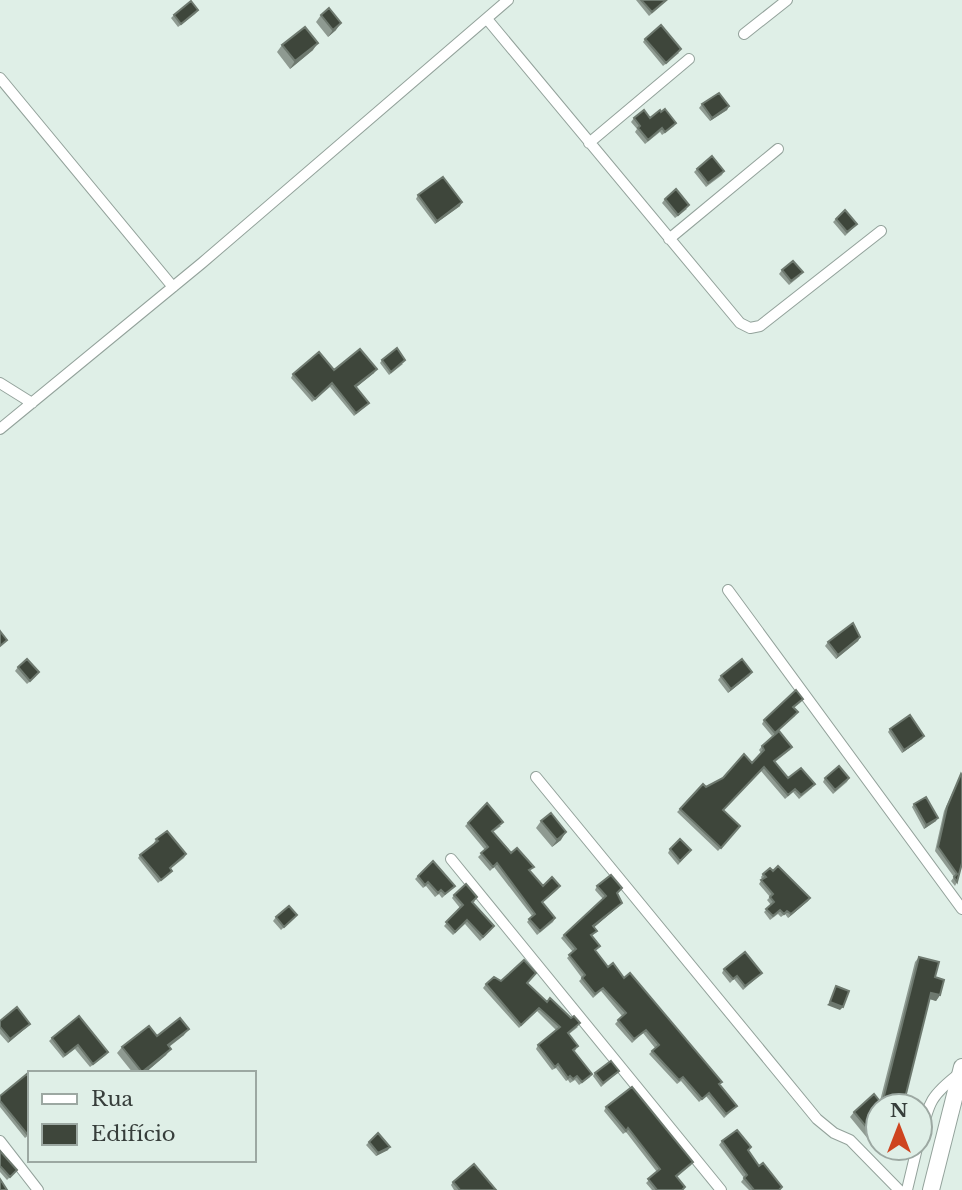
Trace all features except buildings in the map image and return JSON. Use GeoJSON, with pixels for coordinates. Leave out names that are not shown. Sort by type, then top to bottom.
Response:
{"type":"FeatureCollection","features":[{"type":"Feature","properties":{"kind":"main road"},"geometry":{"type":"LineString","coordinates":[[931,1190],[961,1070]]}},
{"type":"Feature","properties":{"kind":"street"},"geometry":{"type":"LineString","coordinates":[[744,34],[787,0]]}},
{"type":"Feature","properties":{"kind":"street"},"geometry":{"type":"LineString","coordinates":[[0,429],[173,287],[506,1]]}},
{"type":"Feature","properties":{"kind":"street"},"geometry":{"type":"LineString","coordinates":[[487,19],[740,323],[750,328],[760,326],[881,231]]}},
{"type":"Feature","properties":{"kind":"street"},"geometry":{"type":"LineString","coordinates":[[589,143],[688,59]]}},
{"type":"Feature","properties":{"kind":"street"},"geometry":{"type":"LineString","coordinates":[[0,78],[173,287]]}},
{"type":"Feature","properties":{"kind":"street"},"geometry":{"type":"LineString","coordinates":[[669,239],[778,149]]}},
{"type":"Feature","properties":{"kind":"street"},"geometry":{"type":"LineString","coordinates":[[0,383],[32,403]]}},
{"type":"Feature","properties":{"kind":"street"},"geometry":{"type":"LineString","coordinates":[[728,590],[962,909]]}},
{"type":"Feature","properties":{"kind":"street"},"geometry":{"type":"LineString","coordinates":[[536,777],[817,1119],[834,1133],[850,1140],[899,1190]]}},
{"type":"Feature","properties":{"kind":"street"},"geometry":{"type":"LineString","coordinates":[[451,859],[721,1190]]}},
{"type":"Feature","properties":{"kind":"street"},"geometry":{"type":"LineString","coordinates":[[934,1096],[961,1070]]}},
{"type":"Feature","properties":{"kind":"street"},"geometry":{"type":"LineString","coordinates":[[0,1141],[38,1190]]}},
{"type":"Feature","properties":{"kind":"street"},"geometry":{"type":"LineString","coordinates":[[906,1190],[913,1162]]}}]}
